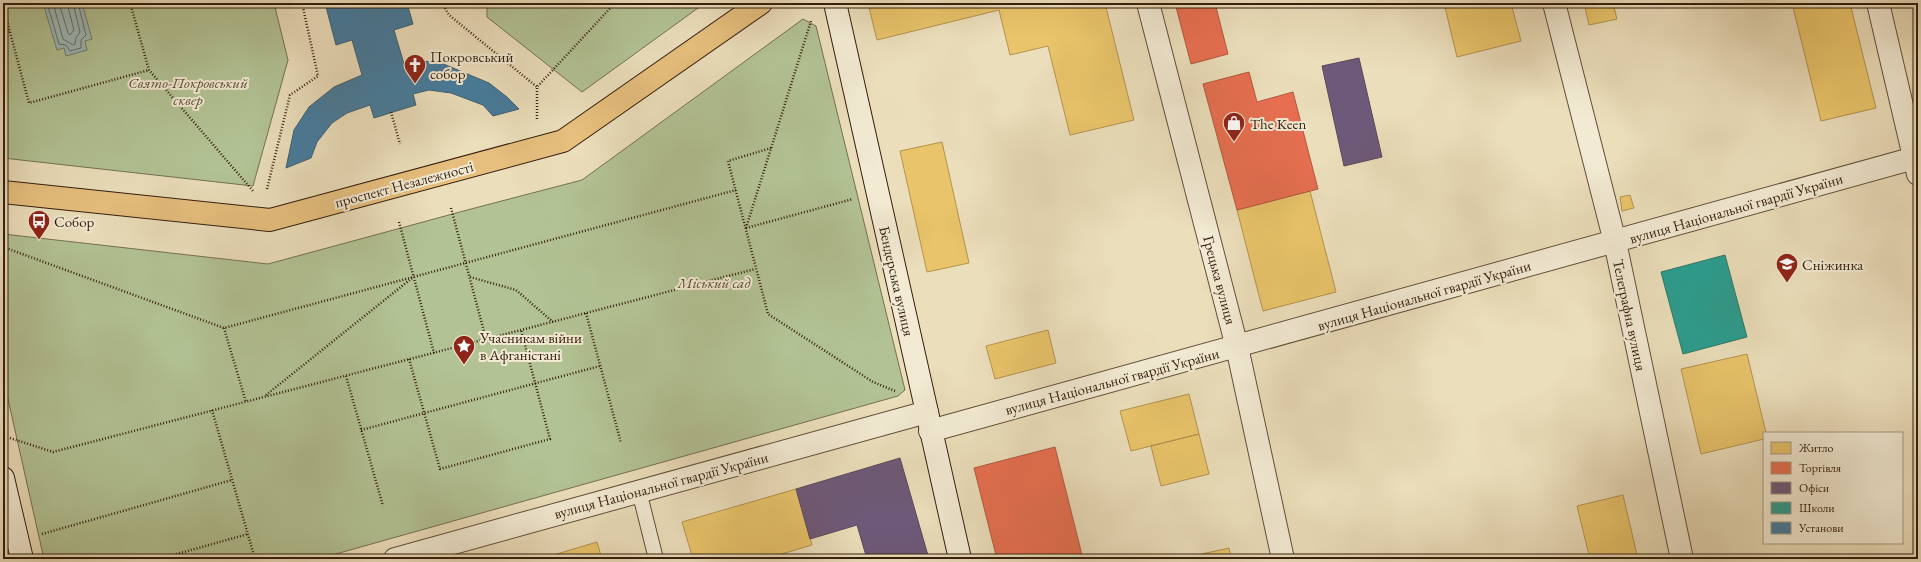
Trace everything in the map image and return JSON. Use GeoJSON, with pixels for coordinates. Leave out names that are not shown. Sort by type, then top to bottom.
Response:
{"type":"FeatureCollection","features":[{"type":"Feature","properties":{"kind":"main road","name":"проспект Незалежності"},"geometry":{"type":"LineString","coordinates":[[3,192],[270,220],[563,141],[761,3]]}},
{"type":"Feature","properties":{"kind":"street","name":"Бендерська вулиця"},"geometry":{"type":"LineString","coordinates":[[835,3],[960,559]]}},
{"type":"Feature","properties":{"kind":"street","name":"Грецька вулиця"},"geometry":{"type":"LineString","coordinates":[[1148,3],[1237,347],[1283,559]]}},
{"type":"Feature","properties":{"kind":"street","name":"Телеграфна вулиця"},"geometry":{"type":"LineString","coordinates":[[1554,3],[1615,242],[1682,559]]}},
{"type":"Feature","properties":{"kind":"street"},"geometry":{"type":"LineString","coordinates":[[1878,3],[1917,163]]}},
{"type":"Feature","properties":{"kind":"street","name":"вулиця Національної гвардії України"},"geometry":{"type":"LineString","coordinates":[[396,559],[639,491],[1237,347],[1615,242],[1917,163]]}},
{"type":"Feature","properties":{"kind":"street"},"geometry":{"type":"LineString","coordinates":[[3,478],[22,559]]}},
{"type":"Feature","properties":{"kind":"lane"},"geometry":{"type":"LineString","coordinates":[[639,491],[656,559]]}},
{"type":"Feature","properties":{"kind":"path"},"geometry":{"type":"LineString","coordinates":[[130,3],[148,70],[253,192]]}},
{"type":"Feature","properties":{"kind":"path"},"geometry":{"type":"LineString","coordinates":[[267,190],[290,95],[318,76],[302,3]]}},
{"type":"Feature","properties":{"kind":"path"},"geometry":{"type":"LineString","coordinates":[[442,3],[449,15],[536,87]]}},
{"type":"Feature","properties":{"kind":"path"},"geometry":{"type":"LineString","coordinates":[[537,118],[536,87],[615,3]]}},
{"type":"Feature","properties":{"kind":"path"},"geometry":{"type":"LineString","coordinates":[[3,6],[29,103],[148,70]]}},
{"type":"Feature","properties":{"kind":"path"},"geometry":{"type":"LineString","coordinates":[[746,228],[814,14]]}},
{"type":"Feature","properties":{"kind":"path"},"geometry":{"type":"LineString","coordinates":[[3,34],[10,32]]}},
{"type":"Feature","properties":{"kind":"path"},"geometry":{"type":"LineString","coordinates":[[391,112],[400,144]]}},
{"type":"Feature","properties":{"kind":"path"},"geometry":{"type":"LineString","coordinates":[[771,148],[728,161],[768,314],[873,382],[900,393]]}},
{"type":"Feature","properties":{"kind":"path"},"geometry":{"type":"LineString","coordinates":[[3,247],[224,328],[736,190]]}},
{"type":"Feature","properties":{"kind":"path"},"geometry":{"type":"LineString","coordinates":[[746,228],[859,198]]}},
{"type":"Feature","properties":{"kind":"path"},"geometry":{"type":"LineString","coordinates":[[451,208],[486,339]]}},
{"type":"Feature","properties":{"kind":"path"},"geometry":{"type":"LineString","coordinates":[[399,222],[434,353]]}},
{"type":"Feature","properties":{"kind":"path"},"geometry":{"type":"LineString","coordinates":[[10,438],[53,452],[755,269]]}},
{"type":"Feature","properties":{"kind":"path"},"geometry":{"type":"LineString","coordinates":[[264,397],[414,277]]}},
{"type":"Feature","properties":{"kind":"path"},"geometry":{"type":"LineString","coordinates":[[470,277],[516,290],[553,322]]}},
{"type":"Feature","properties":{"kind":"path"},"geometry":{"type":"LineString","coordinates":[[586,313],[621,443]]}},
{"type":"Feature","properties":{"kind":"path"},"geometry":{"type":"LineString","coordinates":[[224,328],[246,402]]}},
{"type":"Feature","properties":{"kind":"path"},"geometry":{"type":"LineString","coordinates":[[409,359],[440,469],[550,439],[521,330]]}},
{"type":"Feature","properties":{"kind":"path"},"geometry":{"type":"LineString","coordinates":[[361,430],[600,366]]}},
{"type":"Feature","properties":{"kind":"path"},"geometry":{"type":"LineString","coordinates":[[346,376],[383,506]]}},
{"type":"Feature","properties":{"kind":"path"},"geometry":{"type":"LineString","coordinates":[[212,410],[255,559]]}},
{"type":"Feature","properties":{"kind":"path"},"geometry":{"type":"LineString","coordinates":[[40,535],[232,480]]}},
{"type":"Feature","properties":{"kind":"path"},"geometry":{"type":"LineString","coordinates":[[159,559],[248,534]]}},
{"type":"Feature","properties":{"kind":"green space","name":"Свято-Покровський сквер"},"geometry":{"type":"Polygon","coordinates":[[[3,3],[274,3],[288,60],[253,186],[3,158],[3,3]]]}},
{"type":"Feature","properties":{"kind":"green space"},"geometry":{"type":"Polygon","coordinates":[[[487,3],[705,3],[582,92],[487,17],[487,3]]]}},
{"type":"Feature","properties":{"kind":"green space","name":"Міський сад"},"geometry":{"type":"Polygon","coordinates":[[[803,19],[816,26],[905,390],[898,396],[318,559],[44,559],[3,377],[3,234],[268,264],[582,180],[803,19]]]}},
{"type":"Feature","properties":{"kind":"water"},"geometry":{"type":"Polygon","coordinates":[[[43,3],[82,3],[92,39],[85,41],[87,50],[66,56],[64,48],[57,50],[43,3]]]}},
{"type":"Feature","properties":{"kind":"building: Житло"},"geometry":{"type":"Polygon","coordinates":[[[868,3],[1105,3],[1134,120],[1070,135],[1048,46],[1010,55],[999,10],[877,40],[868,3]]]}},
{"type":"Feature","properties":{"kind":"building: Житло"},"geometry":{"type":"Polygon","coordinates":[[[1444,3],[1511,3],[1521,41],[1457,57],[1444,3]]]}},
{"type":"Feature","properties":{"kind":"building: Житло"},"geometry":{"type":"Polygon","coordinates":[[[1584,3],[1613,3],[1617,19],[1589,25],[1584,3]]]}},
{"type":"Feature","properties":{"kind":"building: Житло"},"geometry":{"type":"Polygon","coordinates":[[[1792,3],[1850,3],[1876,108],[1821,121],[1792,3]]]}},
{"type":"Feature","properties":{"kind":"building: Житло"},"geometry":{"type":"Polygon","coordinates":[[[942,142],[969,263],[927,272],[900,151],[942,142]]]}},
{"type":"Feature","properties":{"kind":"building: Житло"},"geometry":{"type":"Polygon","coordinates":[[[1310,191],[1336,292],[1263,311],[1237,210],[1310,191]]]}},
{"type":"Feature","properties":{"kind":"building: Житло"},"geometry":{"type":"Polygon","coordinates":[[[1630,195],[1634,208],[1622,211],[1620,197],[1630,195]]]}},
{"type":"Feature","properties":{"kind":"building: Житло"},"geometry":{"type":"Polygon","coordinates":[[[1048,330],[1056,363],[995,379],[986,346],[1048,330]]]}},
{"type":"Feature","properties":{"kind":"building: Житло"},"geometry":{"type":"Polygon","coordinates":[[[1747,354],[1766,432],[1763,432],[1763,439],[1701,454],[1681,369],[1747,354]]]}},
{"type":"Feature","properties":{"kind":"building: Житло"},"geometry":{"type":"Polygon","coordinates":[[[1189,394],[1199,434],[1131,451],[1120,411],[1189,394]]]}},
{"type":"Feature","properties":{"kind":"building: Житло"},"geometry":{"type":"Polygon","coordinates":[[[1199,434],[1209,474],[1161,486],[1151,446],[1199,434]]]}},
{"type":"Feature","properties":{"kind":"building: Житло"},"geometry":{"type":"Polygon","coordinates":[[[796,489],[812,545],[765,559],[693,559],[682,522],[796,489]]]}},
{"type":"Feature","properties":{"kind":"building: Житло"},"geometry":{"type":"Polygon","coordinates":[[[1623,495],[1638,559],[1590,559],[1577,506],[1623,495]]]}},
{"type":"Feature","properties":{"kind":"building: Житло"},"geometry":{"type":"Polygon","coordinates":[[[597,542],[602,559],[540,559],[597,542]]]}},
{"type":"Feature","properties":{"kind":"building: Житло"},"geometry":{"type":"Polygon","coordinates":[[[1229,548],[1231,559],[1189,559],[1188,557],[1229,548]]]}},
{"type":"Feature","properties":{"kind":"building: Торгівля"},"geometry":{"type":"Polygon","coordinates":[[[1175,3],[1196,3],[1196,5],[1215,3],[1228,54],[1191,64],[1175,3]]]}},
{"type":"Feature","properties":{"kind":"building: Торгівля"},"geometry":{"type":"Polygon","coordinates":[[[1249,72],[1257,102],[1293,92],[1318,189],[1237,210],[1203,84],[1249,72]]]}},
{"type":"Feature","properties":{"kind":"building: Торгівля"},"geometry":{"type":"Polygon","coordinates":[[[1055,447],[1083,559],[997,559],[974,468],[1055,447]]]}},
{"type":"Feature","properties":{"kind":"building: Офіси"},"geometry":{"type":"Polygon","coordinates":[[[1359,58],[1382,157],[1344,166],[1322,66],[1359,58]]]}},
{"type":"Feature","properties":{"kind":"building: Офіси"},"geometry":{"type":"Polygon","coordinates":[[[900,458],[929,559],[867,559],[857,525],[810,539],[796,489],[900,458]]]}},
{"type":"Feature","properties":{"kind":"building: Школи"},"geometry":{"type":"Polygon","coordinates":[[[1725,255],[1747,337],[1683,354],[1661,272],[1725,255]]]}},
{"type":"Feature","properties":{"kind":"building: Установи","name":"Покровський собор"},"geometry":{"type":"Polygon","coordinates":[[[325,3],[407,3],[413,24],[394,30],[404,64],[423,61],[441,63],[489,83],[507,97],[519,109],[493,116],[483,105],[451,93],[429,90],[413,94],[416,105],[374,118],[370,105],[347,113],[332,123],[317,142],[311,158],[286,168],[294,130],[309,107],[334,87],[362,75],[352,40],[336,45],[325,3]]]}},
{"type":"Feature","properties":{"kind":"place","name":"Покровський собор"},"geometry":{"type":"Point","coordinates":[415,84]}},
{"type":"Feature","properties":{"kind":"place","name":"The Keen"},"geometry":{"type":"Point","coordinates":[1234,142]}},
{"type":"Feature","properties":{"kind":"place","name":"Собор"},"geometry":{"type":"Point","coordinates":[39,240]}},
{"type":"Feature","properties":{"kind":"place","name":"Сніжинка"},"geometry":{"type":"Point","coordinates":[1787,284]}},
{"type":"Feature","properties":{"kind":"place","name":"Учасникам війни в Афганістані"},"geometry":{"type":"Point","coordinates":[464,366]}}]}
